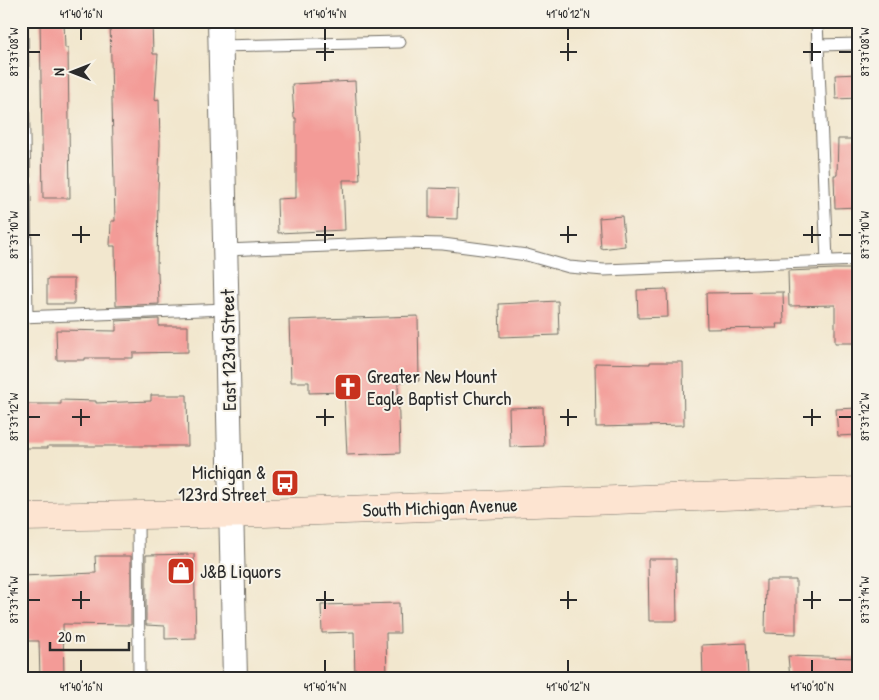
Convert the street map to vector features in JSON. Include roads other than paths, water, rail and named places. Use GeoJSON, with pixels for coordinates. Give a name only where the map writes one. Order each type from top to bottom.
{"type":"FeatureCollection","features":[{"type":"Feature","properties":{"kind":"main road","name":"South Michigan Avenue"},"geometry":{"type":"LineString","coordinates":[[21,517],[232,514],[858,492]]}},
{"type":"Feature","properties":{"kind":"street","name":"East 123rd Street"},"geometry":{"type":"LineString","coordinates":[[220,21],[235,679]]}},
{"type":"Feature","properties":{"kind":"lane"},"geometry":{"type":"LineString","coordinates":[[22,21],[24,316],[227,309]]}},
{"type":"Feature","properties":{"kind":"lane"},"geometry":{"type":"LineString","coordinates":[[818,21],[827,261]]}},
{"type":"Feature","properties":{"kind":"lane"},"geometry":{"type":"LineString","coordinates":[[220,46],[400,42]]}},
{"type":"Feature","properties":{"kind":"lane"},"geometry":{"type":"LineString","coordinates":[[818,45],[858,44]]}},
{"type":"Feature","properties":{"kind":"lane"},"geometry":{"type":"LineString","coordinates":[[226,250],[402,243],[444,244],[527,255],[569,267],[604,270],[858,260]]}},
{"type":"Feature","properties":{"kind":"lane"},"geometry":{"type":"LineString","coordinates":[[138,516],[139,679]]}},
{"type":"Feature","properties":{"kind":"place","name":"Greater New Mount Eagle Baptist Church"},"geometry":{"type":"Point","coordinates":[348,387]}},
{"type":"Feature","properties":{"kind":"place","name":"Michigan & 123rd Street"},"geometry":{"type":"Point","coordinates":[285,483]}},
{"type":"Feature","properties":{"kind":"place","name":"J&B Liquors"},"geometry":{"type":"Point","coordinates":[181,571]}}]}
